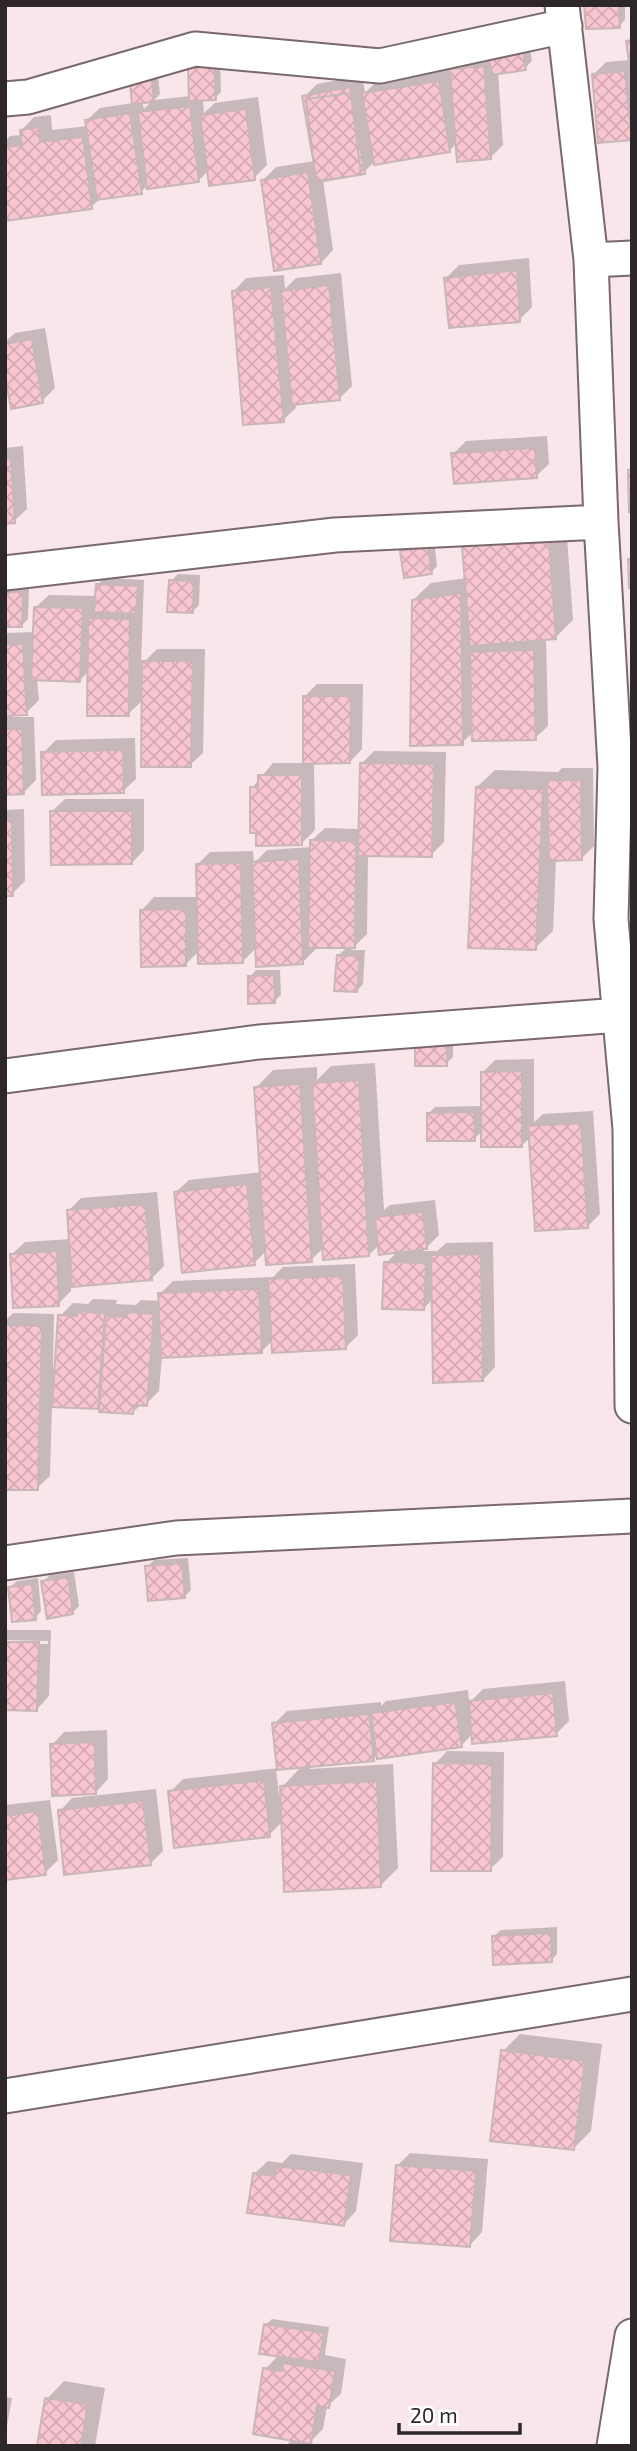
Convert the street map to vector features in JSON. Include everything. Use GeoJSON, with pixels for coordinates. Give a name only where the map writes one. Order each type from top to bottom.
{"type":"FeatureCollection","features":[{"type":"Feature","properties":{"kind":"street"},"geometry":{"type":"LineString","coordinates":[[5,99],[27,97],[195,49],[380,66],[564,15],[591,260],[601,522],[615,767],[611,919],[629,1129],[632,1406]]}},
{"type":"Feature","properties":{"kind":"street"},"geometry":{"type":"LineString","coordinates":[[591,260],[632,258]]}},
{"type":"Feature","properties":{"kind":"street"},"geometry":{"type":"LineString","coordinates":[[5,573],[335,535],[601,522]]}},
{"type":"Feature","properties":{"kind":"street"},"geometry":{"type":"LineString","coordinates":[[5,1076],[259,1042],[620,1015]]}},
{"type":"Feature","properties":{"kind":"street"},"geometry":{"type":"LineString","coordinates":[[5,1563],[176,1538],[632,1516]]}},
{"type":"Feature","properties":{"kind":"street"},"geometry":{"type":"LineString","coordinates":[[5,2096],[632,1994]]}},
{"type":"Feature","properties":{"kind":"street"},"geometry":{"type":"LineString","coordinates":[[614,2446],[632,2336]]}},
{"type":"Feature","properties":{"kind":"building"},"geometry":{"type":"Polygon","coordinates":[[[584,5],[619,5],[620,28],[586,29],[584,5]]]}},
{"type":"Feature","properties":{"kind":"building"},"geometry":{"type":"Polygon","coordinates":[[[632,40],[632,82],[626,41],[632,40]]]}},
{"type":"Feature","properties":{"kind":"building"},"geometry":{"type":"Polygon","coordinates":[[[522,43],[526,70],[492,75],[487,49],[522,43]]]}},
{"type":"Feature","properties":{"kind":"building"},"geometry":{"type":"Polygon","coordinates":[[[214,65],[216,100],[189,101],[188,67],[214,65]]]}},
{"type":"Feature","properties":{"kind":"building"},"geometry":{"type":"Polygon","coordinates":[[[484,66],[491,159],[457,162],[450,69],[484,66]]]}},
{"type":"Feature","properties":{"kind":"building"},"geometry":{"type":"Polygon","coordinates":[[[151,71],[154,102],[132,104],[129,73],[151,71]]]}},
{"type":"Feature","properties":{"kind":"building"},"geometry":{"type":"Polygon","coordinates":[[[625,71],[632,140],[598,143],[592,74],[625,71]]]}},
{"type":"Feature","properties":{"kind":"building"},"geometry":{"type":"Polygon","coordinates":[[[439,81],[450,152],[374,165],[362,93],[439,81]]]}},
{"type":"Feature","properties":{"kind":"building"},"geometry":{"type":"Polygon","coordinates":[[[350,87],[365,174],[317,182],[302,96],[350,87]]]}},
{"type":"Feature","properties":{"kind":"building"},"geometry":{"type":"Polygon","coordinates":[[[351,93],[361,175],[316,181],[306,99],[351,93]]]}},
{"type":"Feature","properties":{"kind":"building"},"geometry":{"type":"Polygon","coordinates":[[[190,106],[199,182],[147,189],[138,112],[190,106]]]}},
{"type":"Feature","properties":{"kind":"building"},"geometry":{"type":"Polygon","coordinates":[[[246,109],[255,180],[209,186],[200,115],[246,109]]]}},
{"type":"Feature","properties":{"kind":"building"},"geometry":{"type":"Polygon","coordinates":[[[130,113],[142,194],[97,200],[85,120],[130,113]]]}},
{"type":"Feature","properties":{"kind":"building"},"geometry":{"type":"Polygon","coordinates":[[[39,127],[40,142],[83,137],[92,209],[5,221],[5,147],[22,145],[20,130],[39,127]]]}},
{"type":"Feature","properties":{"kind":"building"},"geometry":{"type":"Polygon","coordinates":[[[308,172],[321,264],[274,271],[261,180],[308,172]]]}},
{"type":"Feature","properties":{"kind":"building"},"geometry":{"type":"Polygon","coordinates":[[[517,270],[520,322],[449,328],[444,278],[517,270]]]}},
{"type":"Feature","properties":{"kind":"building"},"geometry":{"type":"Polygon","coordinates":[[[329,285],[340,400],[292,405],[281,291],[329,285]]]}},
{"type":"Feature","properties":{"kind":"building"},"geometry":{"type":"Polygon","coordinates":[[[271,287],[284,422],[243,425],[232,291],[271,287]]]}},
{"type":"Feature","properties":{"kind":"building"},"geometry":{"type":"Polygon","coordinates":[[[32,339],[43,403],[11,409],[5,375],[5,344],[32,339]]]}},
{"type":"Feature","properties":{"kind":"building"},"geometry":{"type":"Polygon","coordinates":[[[535,448],[537,478],[454,484],[451,453],[535,448]]]}},
{"type":"Feature","properties":{"kind":"building"},"geometry":{"type":"Polygon","coordinates":[[[11,458],[15,523],[5,524],[5,459],[11,458]]]}},
{"type":"Feature","properties":{"kind":"building"},"geometry":{"type":"Polygon","coordinates":[[[628,470],[632,470],[632,511],[629,512],[628,470]]]}},
{"type":"Feature","properties":{"kind":"building"},"geometry":{"type":"Polygon","coordinates":[[[549,539],[556,639],[470,646],[462,546],[549,539]]]}},
{"type":"Feature","properties":{"kind":"building"},"geometry":{"type":"Polygon","coordinates":[[[428,547],[432,574],[404,578],[400,551],[428,547]]]}},
{"type":"Feature","properties":{"kind":"building"},"geometry":{"type":"Polygon","coordinates":[[[628,559],[632,559],[632,587],[629,588],[628,559]]]}},
{"type":"Feature","properties":{"kind":"building"},"geometry":{"type":"Polygon","coordinates":[[[169,580],[194,581],[193,613],[167,612],[169,580]]]}},
{"type":"Feature","properties":{"kind":"building"},"geometry":{"type":"Polygon","coordinates":[[[96,584],[138,586],[136,614],[94,612],[96,584]]]}},
{"type":"Feature","properties":{"kind":"building"},"geometry":{"type":"Polygon","coordinates":[[[5,592],[23,592],[22,627],[5,627],[5,592]]]}},
{"type":"Feature","properties":{"kind":"building"},"geometry":{"type":"Polygon","coordinates":[[[461,593],[463,745],[410,746],[412,600],[461,593]]]}},
{"type":"Feature","properties":{"kind":"building"},"geometry":{"type":"Polygon","coordinates":[[[34,607],[83,608],[80,682],[31,680],[34,607]]]}},
{"type":"Feature","properties":{"kind":"building"},"geometry":{"type":"Polygon","coordinates":[[[88,618],[130,619],[129,716],[87,716],[88,618]]]}},
{"type":"Feature","properties":{"kind":"building"},"geometry":{"type":"Polygon","coordinates":[[[23,644],[27,715],[5,716],[5,645],[23,644]]]}},
{"type":"Feature","properties":{"kind":"building"},"geometry":{"type":"Polygon","coordinates":[[[534,650],[536,740],[472,741],[470,652],[534,650]]]}},
{"type":"Feature","properties":{"kind":"building"},"geometry":{"type":"Polygon","coordinates":[[[142,661],[193,661],[191,767],[141,767],[142,661]]]}},
{"type":"Feature","properties":{"kind":"building"},"geometry":{"type":"Polygon","coordinates":[[[303,696],[351,696],[350,763],[303,764],[303,696]]]}},
{"type":"Feature","properties":{"kind":"building"},"geometry":{"type":"Polygon","coordinates":[[[5,729],[22,729],[24,794],[5,795],[5,729]]]}},
{"type":"Feature","properties":{"kind":"building"},"geometry":{"type":"Polygon","coordinates":[[[123,750],[124,793],[42,795],[41,752],[123,750]]]}},
{"type":"Feature","properties":{"kind":"building"},"geometry":{"type":"Polygon","coordinates":[[[360,763],[434,764],[432,857],[358,856],[360,763]]]}},
{"type":"Feature","properties":{"kind":"building"},"geometry":{"type":"Polygon","coordinates":[[[258,775],[302,775],[302,845],[256,846],[256,833],[250,833],[250,787],[258,787],[258,775]]]}},
{"type":"Feature","properties":{"kind":"building"},"geometry":{"type":"Polygon","coordinates":[[[547,780],[581,780],[582,860],[549,861],[547,780]]]}},
{"type":"Feature","properties":{"kind":"building"},"geometry":{"type":"Polygon","coordinates":[[[476,787],[543,789],[536,950],[468,948],[476,787]]]}},
{"type":"Feature","properties":{"kind":"building"},"geometry":{"type":"Polygon","coordinates":[[[50,811],[132,811],[132,864],[51,865],[50,811]]]}},
{"type":"Feature","properties":{"kind":"building"},"geometry":{"type":"Polygon","coordinates":[[[5,821],[12,821],[13,896],[5,896],[5,821]]]}},
{"type":"Feature","properties":{"kind":"building"},"geometry":{"type":"Polygon","coordinates":[[[310,840],[356,841],[355,948],[308,948],[310,840]]]}},
{"type":"Feature","properties":{"kind":"building"},"geometry":{"type":"Polygon","coordinates":[[[299,859],[303,964],[256,967],[252,862],[299,859]]]}},
{"type":"Feature","properties":{"kind":"building"},"geometry":{"type":"Polygon","coordinates":[[[241,863],[243,963],[198,964],[196,864],[241,863]]]}},
{"type":"Feature","properties":{"kind":"building"},"geometry":{"type":"Polygon","coordinates":[[[186,909],[186,966],[141,967],[140,910],[186,909]]]}},
{"type":"Feature","properties":{"kind":"building"},"geometry":{"type":"Polygon","coordinates":[[[337,955],[360,956],[357,992],[334,991],[337,955]]]}},
{"type":"Feature","properties":{"kind":"building"},"geometry":{"type":"Polygon","coordinates":[[[274,975],[275,1003],[248,1004],[248,976],[274,975]]]}},
{"type":"Feature","properties":{"kind":"building"},"geometry":{"type":"Polygon","coordinates":[[[415,1038],[447,1038],[447,1066],[415,1066],[415,1038]]]}},
{"type":"Feature","properties":{"kind":"building"},"geometry":{"type":"Polygon","coordinates":[[[522,1071],[522,1147],[481,1147],[481,1072],[522,1071]]]}},
{"type":"Feature","properties":{"kind":"building"},"geometry":{"type":"Polygon","coordinates":[[[359,1080],[369,1256],[323,1260],[312,1083],[359,1080]]]}},
{"type":"Feature","properties":{"kind":"building"},"geometry":{"type":"Polygon","coordinates":[[[300,1084],[312,1262],[266,1265],[254,1087],[300,1084]]]}},
{"type":"Feature","properties":{"kind":"building"},"geometry":{"type":"Polygon","coordinates":[[[474,1112],[475,1141],[427,1141],[427,1113],[474,1112]]]}},
{"type":"Feature","properties":{"kind":"building"},"geometry":{"type":"Polygon","coordinates":[[[581,1123],[588,1228],[535,1231],[528,1126],[581,1123]]]}},
{"type":"Feature","properties":{"kind":"building"},"geometry":{"type":"Polygon","coordinates":[[[247,1184],[255,1265],[182,1273],[174,1192],[247,1184]]]}},
{"type":"Feature","properties":{"kind":"building"},"geometry":{"type":"Polygon","coordinates":[[[145,1204],[152,1280],[72,1287],[67,1210],[145,1204]]]}},
{"type":"Feature","properties":{"kind":"building"},"geometry":{"type":"Polygon","coordinates":[[[423,1212],[427,1249],[379,1255],[375,1217],[423,1212]]]}},
{"type":"Feature","properties":{"kind":"building"},"geometry":{"type":"Polygon","coordinates":[[[57,1251],[59,1306],[13,1308],[10,1254],[57,1251]]]}},
{"type":"Feature","properties":{"kind":"building"},"geometry":{"type":"Polygon","coordinates":[[[481,1254],[483,1381],[433,1383],[431,1255],[481,1254]]]}},
{"type":"Feature","properties":{"kind":"building"},"geometry":{"type":"Polygon","coordinates":[[[384,1262],[426,1263],[424,1310],[382,1309],[384,1262]]]}},
{"type":"Feature","properties":{"kind":"building"},"geometry":{"type":"Polygon","coordinates":[[[343,1276],[346,1349],[272,1353],[268,1279],[343,1276]]]}},
{"type":"Feature","properties":{"kind":"building"},"geometry":{"type":"Polygon","coordinates":[[[259,1289],[262,1353],[161,1358],[158,1293],[259,1289]]]}},
{"type":"Feature","properties":{"kind":"building"},"geometry":{"type":"Polygon","coordinates":[[[78,1311],[105,1313],[98,1409],[52,1407],[58,1315],[77,1316],[78,1311]]]}},
{"type":"Feature","properties":{"kind":"building"},"geometry":{"type":"Polygon","coordinates":[[[127,1312],[154,1314],[147,1406],[134,1405],[133,1414],[99,1412],[106,1316],[126,1317],[127,1312]]]}},
{"type":"Feature","properties":{"kind":"building"},"geometry":{"type":"Polygon","coordinates":[[[5,1325],[42,1326],[38,1490],[5,1490],[5,1325]]]}},
{"type":"Feature","properties":{"kind":"building"},"geometry":{"type":"Polygon","coordinates":[[[182,1563],[185,1598],[148,1601],[145,1566],[182,1563]]]}},
{"type":"Feature","properties":{"kind":"building"},"geometry":{"type":"Polygon","coordinates":[[[68,1577],[73,1614],[47,1619],[41,1581],[68,1577]]]}},
{"type":"Feature","properties":{"kind":"building"},"geometry":{"type":"Polygon","coordinates":[[[32,1584],[36,1620],[12,1622],[8,1587],[32,1584]]]}},
{"type":"Feature","properties":{"kind":"building"},"geometry":{"type":"Polygon","coordinates":[[[5,1642],[39,1642],[37,1711],[5,1710],[5,1642]]]}},
{"type":"Feature","properties":{"kind":"building"},"geometry":{"type":"Polygon","coordinates":[[[553,1693],[557,1736],[472,1744],[469,1701],[553,1693]]]}},
{"type":"Feature","properties":{"kind":"building"},"geometry":{"type":"Polygon","coordinates":[[[455,1702],[462,1747],[377,1759],[371,1713],[455,1702]]]}},
{"type":"Feature","properties":{"kind":"building"},"geometry":{"type":"Polygon","coordinates":[[[369,1714],[374,1761],[277,1770],[272,1723],[369,1714]]]}},
{"type":"Feature","properties":{"kind":"building"},"geometry":{"type":"Polygon","coordinates":[[[95,1742],[96,1794],[52,1796],[50,1744],[95,1742]]]}},
{"type":"Feature","properties":{"kind":"building"},"geometry":{"type":"Polygon","coordinates":[[[433,1763],[492,1764],[491,1871],[431,1871],[433,1763]]]}},
{"type":"Feature","properties":{"kind":"building"},"geometry":{"type":"Polygon","coordinates":[[[264,1780],[270,1837],[174,1848],[168,1791],[264,1780]]]}},
{"type":"Feature","properties":{"kind":"building"},"geometry":{"type":"Polygon","coordinates":[[[377,1781],[381,1887],[284,1892],[280,1786],[377,1781]]]}},
{"type":"Feature","properties":{"kind":"building"},"geometry":{"type":"Polygon","coordinates":[[[143,1801],[151,1865],[64,1875],[58,1810],[143,1801]]]}},
{"type":"Feature","properties":{"kind":"building"},"geometry":{"type":"Polygon","coordinates":[[[38,1811],[46,1875],[5,1880],[5,1816],[38,1811]]]}},
{"type":"Feature","properties":{"kind":"building"},"geometry":{"type":"Polygon","coordinates":[[[551,1933],[552,1962],[493,1965],[492,1936],[551,1933]]]}},
{"type":"Feature","properties":{"kind":"building"},"geometry":{"type":"Polygon","coordinates":[[[501,2050],[585,2061],[574,2150],[490,2141],[501,2050]]]}},
{"type":"Feature","properties":{"kind":"building"},"geometry":{"type":"Polygon","coordinates":[[[396,2165],[476,2171],[470,2247],[390,2241],[396,2165]]]}},
{"type":"Feature","properties":{"kind":"building"},"geometry":{"type":"Polygon","coordinates":[[[276,2166],[351,2175],[344,2226],[247,2213],[253,2173],[275,2176],[276,2166]]]}},
{"type":"Feature","properties":{"kind":"building"},"geometry":{"type":"Polygon","coordinates":[[[264,2324],[324,2333],[319,2362],[259,2354],[264,2324]]]}},
{"type":"Feature","properties":{"kind":"building"},"geometry":{"type":"Polygon","coordinates":[[[283,2363],[335,2371],[329,2408],[317,2406],[311,2444],[253,2434],[263,2368],[282,2371],[283,2363]]]}},
{"type":"Feature","properties":{"kind":"building"},"geometry":{"type":"Polygon","coordinates":[[[45,2398],[88,2404],[81,2446],[37,2446],[45,2398]]]}}]}
